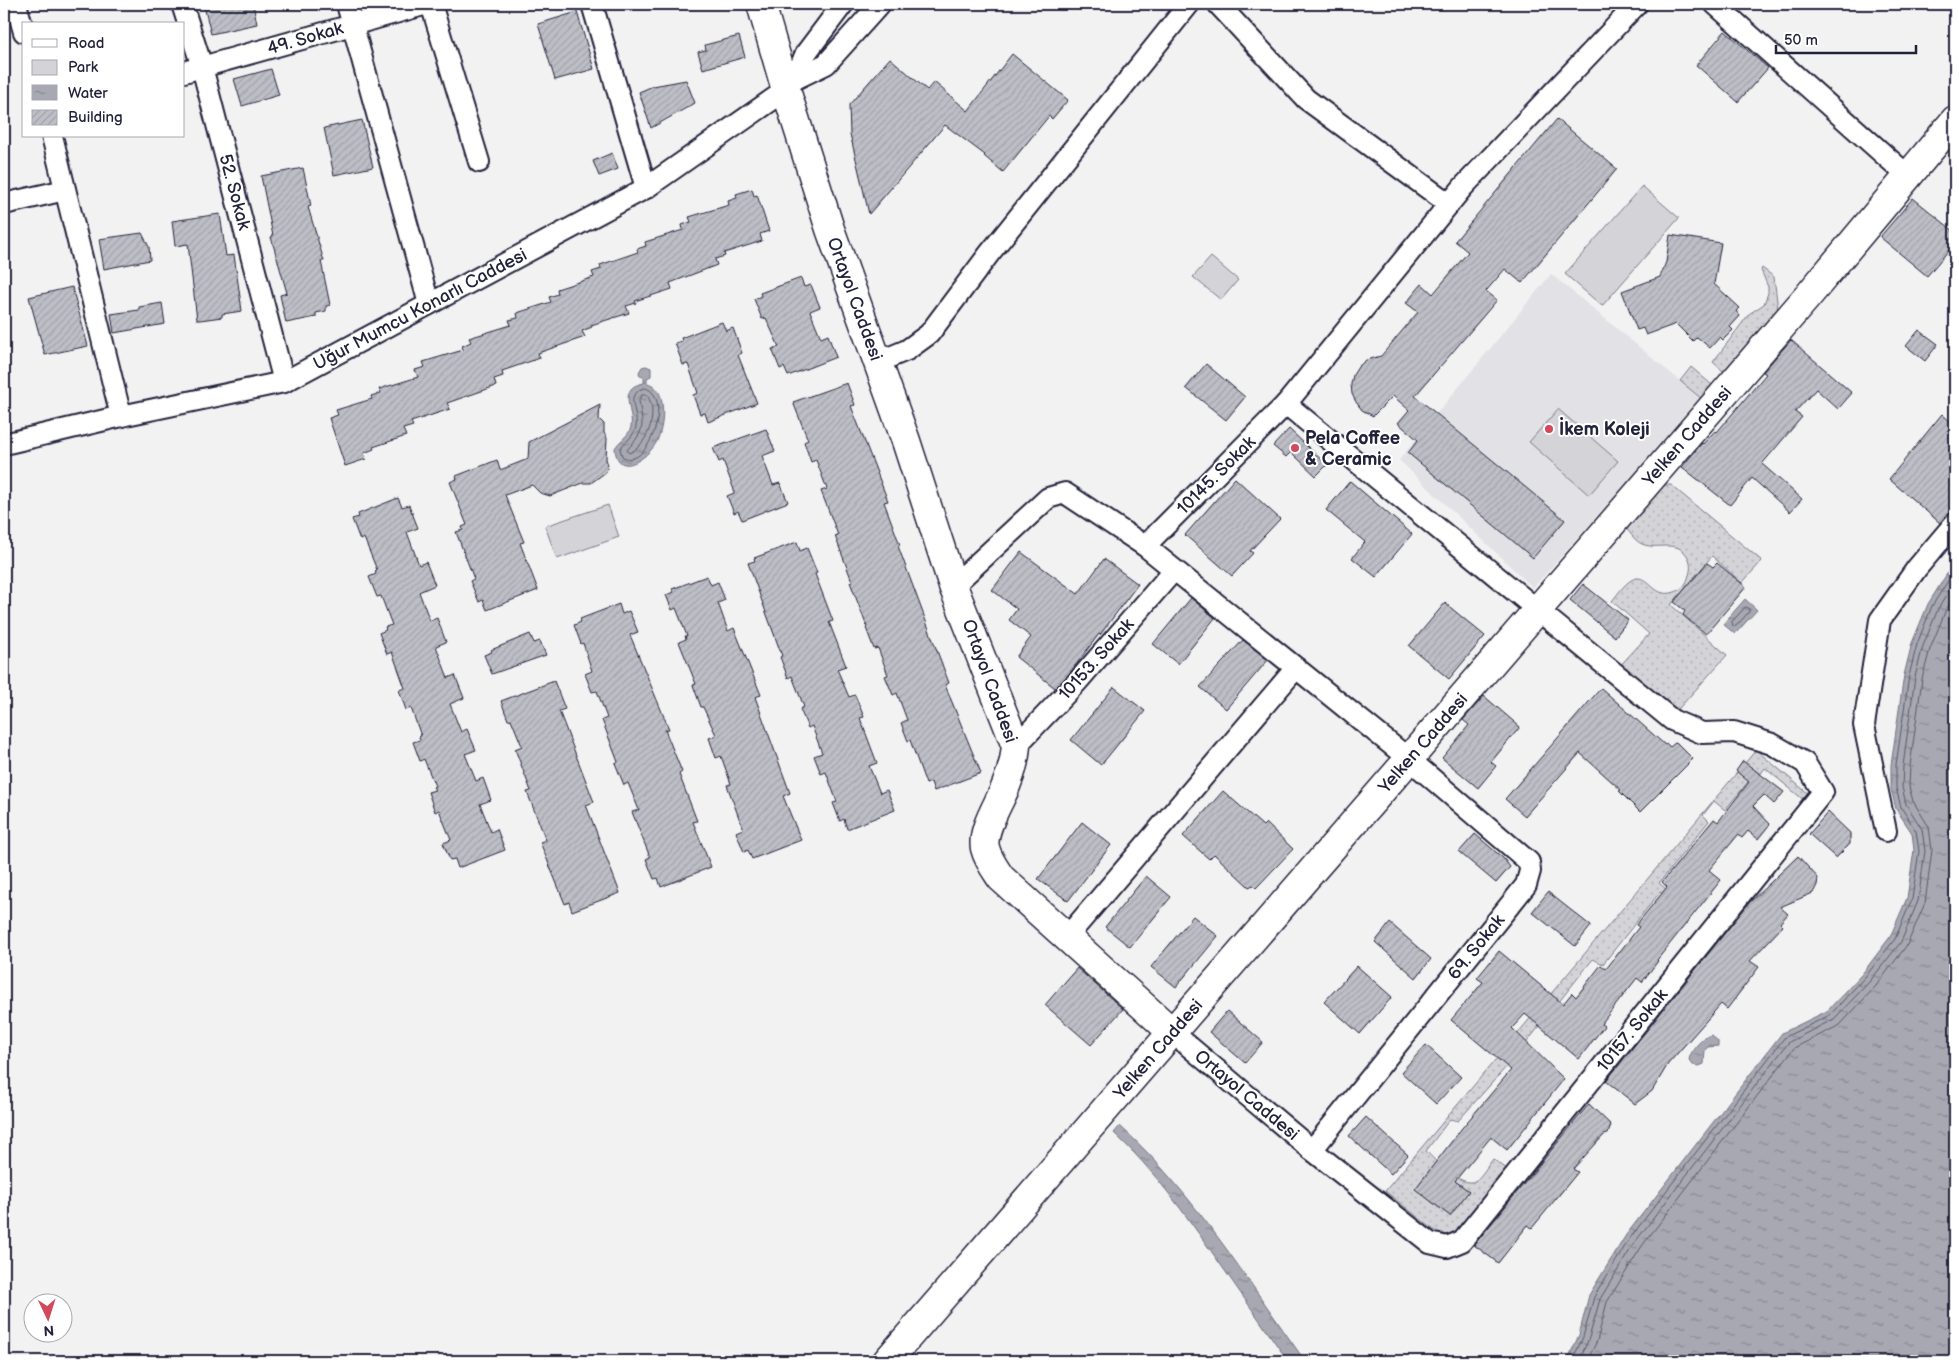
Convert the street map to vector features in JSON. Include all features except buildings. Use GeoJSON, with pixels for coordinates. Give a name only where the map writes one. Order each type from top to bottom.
{"type":"FeatureCollection","features":[{"type":"Feature","properties":{"kind":"street"},"geometry":{"type":"LineString","coordinates":[[16,4],[22,25]]}},
{"type":"Feature","properties":{"kind":"street","name":"52. Sokak"},"geometry":{"type":"LineString","coordinates":[[182,4],[193,70],[284,382]]}},
{"type":"Feature","properties":{"kind":"street"},"geometry":{"type":"LineString","coordinates":[[347,4],[429,304]]}},
{"type":"Feature","properties":{"kind":"street","name":"49. Sokak"},"geometry":{"type":"LineString","coordinates":[[193,70],[427,4]]}},
{"type":"Feature","properties":{"kind":"street"},"geometry":{"type":"LineString","coordinates":[[431,4],[480,162]]}},
{"type":"Feature","properties":{"kind":"street"},"geometry":{"type":"LineString","coordinates":[[592,4],[646,188]]}},
{"type":"Feature","properties":{"kind":"street","name":"Ortayol Caddesi"},"geometry":{"type":"LineString","coordinates":[[761,4],[790,85],[830,229],[878,362],[953,586],[1016,746],[1014,764],[1007,785],[990,820],[985,846],[991,864],[1001,878],[1172,1032],[1312,1150],[1430,1243]]}},
{"type":"Feature","properties":{"kind":"street"},"geometry":{"type":"LineString","coordinates":[[790,85],[806,52],[843,4]]}},
{"type":"Feature","properties":{"kind":"street","name":"Uğur Mumcu Konarlı Caddesi"},"geometry":{"type":"LineString","coordinates":[[4,444],[121,416],[284,382],[646,188],[790,85],[826,64],[880,4]]}},
{"type":"Feature","properties":{"kind":"street"},"geometry":{"type":"LineString","coordinates":[[878,362],[907,350],[929,334],[989,254],[1189,4]]}},
{"type":"Feature","properties":{"kind":"street"},"geometry":{"type":"LineString","coordinates":[[1218,4],[1306,99],[1449,204]]}},
{"type":"Feature","properties":{"kind":"street","name":"10145. Sokak"},"geometry":{"type":"LineString","coordinates":[[1145,546],[1286,404],[1449,204],[1636,4]]}},
{"type":"Feature","properties":{"kind":"street"},"geometry":{"type":"LineString","coordinates":[[1715,4],[1908,176]]}},
{"type":"Feature","properties":{"kind":"street","name":"Yelken Caddesi"},"geometry":{"type":"LineString","coordinates":[[887,1361],[1801,304],[1955,120]]}},
{"type":"Feature","properties":{"kind":"street"},"geometry":{"type":"LineString","coordinates":[[52,138],[121,416]]}},
{"type":"Feature","properties":{"kind":"street"},"geometry":{"type":"LineString","coordinates":[[4,204],[64,190]]}},
{"type":"Feature","properties":{"kind":"street"},"geometry":{"type":"LineString","coordinates":[[1286,404],[1537,609]]}},
{"type":"Feature","properties":{"kind":"street","name":"69. Sokak"},"geometry":{"type":"LineString","coordinates":[[953,586],[1048,498],[1065,493],[1145,546],[1409,759],[1529,862],[1530,872],[1526,884],[1312,1150]]}},
{"type":"Feature","properties":{"kind":"street"},"geometry":{"type":"LineString","coordinates":[[1886,831],[1864,725],[1880,620],[1917,568],[1955,523]]}},
{"type":"Feature","properties":{"kind":"street","name":"10153. Sokak"},"geometry":{"type":"LineString","coordinates":[[1016,746],[1078,681],[1174,570]]}},
{"type":"Feature","properties":{"kind":"street","name":"10157. Sokak"},"geometry":{"type":"LineString","coordinates":[[1430,1243],[1446,1247],[1462,1241],[1823,792],[1805,763],[1772,744],[1734,732],[1702,733],[1672,720],[1537,609]]}},
{"type":"Feature","properties":{"kind":"street"},"geometry":{"type":"LineString","coordinates":[[1067,937],[1296,668]]}},
{"type":"Feature","properties":{"kind":"shaded area","name":"İkem Koleji"},"geometry":{"type":"Polygon","coordinates":[[[1551,274],[1702,399],[1533,588],[1399,460],[1551,274]]]}},
{"type":"Feature","properties":{"kind":"green space"},"geometry":{"type":"Polygon","coordinates":[[[1642,186],[1679,218],[1602,306],[1565,274],[1642,186]]]}},
{"type":"Feature","properties":{"kind":"green space"},"geometry":{"type":"Polygon","coordinates":[[[1211,257],[1238,280],[1221,300],[1193,277],[1211,257]]]}},
{"type":"Feature","properties":{"kind":"green space"},"geometry":{"type":"Polygon","coordinates":[[[1762,268],[1774,277],[1778,309],[1724,372],[1713,362],[1749,314],[1764,304],[1768,287],[1761,270],[1762,268]]]}},
{"type":"Feature","properties":{"kind":"green space"},"geometry":{"type":"Polygon","coordinates":[[[1691,367],[1712,385],[1702,399],[1680,381],[1691,367]]]}},
{"type":"Feature","properties":{"kind":"green space"},"geometry":{"type":"Polygon","coordinates":[[[1558,409],[1618,461],[1589,495],[1529,442],[1558,409]]]}},
{"type":"Feature","properties":{"kind":"green space"},"geometry":{"type":"Polygon","coordinates":[[[1661,485],[1671,485],[1762,561],[1742,583],[1712,556],[1671,605],[1727,655],[1672,716],[1618,668],[1649,634],[1612,601],[1623,587],[1633,579],[1642,579],[1662,593],[1675,592],[1687,581],[1690,563],[1684,551],[1673,546],[1648,546],[1642,544],[1626,528],[1661,485]]]}},
{"type":"Feature","properties":{"kind":"green space"},"geometry":{"type":"Polygon","coordinates":[[[608,505],[619,537],[557,559],[545,526],[608,505]]]}},
{"type":"Feature","properties":{"kind":"green space"},"geometry":{"type":"Polygon","coordinates":[[[1756,750],[1810,795],[1805,801],[1765,768],[1757,779],[1752,777],[1725,810],[1714,801],[1703,815],[1709,821],[1659,883],[1693,912],[1690,918],[1660,892],[1603,964],[1593,959],[1515,1057],[1458,1121],[1450,1119],[1426,1151],[1449,1172],[1463,1181],[1469,1182],[1478,1179],[1493,1159],[1507,1169],[1453,1234],[1447,1235],[1434,1230],[1385,1191],[1756,750]]]}},
{"type":"Feature","properties":{"kind":"water"},"geometry":{"type":"Polygon","coordinates":[[[642,367],[651,368],[651,376],[647,378],[647,383],[656,388],[661,400],[663,412],[661,427],[657,441],[647,454],[634,463],[621,463],[617,458],[615,448],[630,430],[631,417],[628,396],[630,390],[644,383],[644,377],[640,376],[639,372],[642,367]]]}},
{"type":"Feature","properties":{"kind":"water"},"geometry":{"type":"Polygon","coordinates":[[[1955,561],[1955,1361],[1567,1361],[1579,1335],[1589,1295],[1626,1235],[1782,1033],[1827,1011],[1862,974],[1890,937],[1907,898],[1914,850],[1912,833],[1896,809],[1891,789],[1891,765],[1904,675],[1912,643],[1928,604],[1955,561]]]}},
{"type":"Feature","properties":{"kind":"water"},"geometry":{"type":"Polygon","coordinates":[[[1745,599],[1757,610],[1735,634],[1723,624],[1745,599]]]}},
{"type":"Feature","properties":{"kind":"water"},"geometry":{"type":"Polygon","coordinates":[[[1711,1035],[1718,1041],[1718,1046],[1708,1047],[1705,1050],[1704,1064],[1699,1066],[1693,1065],[1689,1060],[1694,1049],[1700,1041],[1711,1035]]]}},
{"type":"Feature","properties":{"kind":"water"},"geometry":{"type":"Polygon","coordinates":[[[1120,1126],[1147,1152],[1196,1208],[1305,1361],[1288,1361],[1181,1209],[1156,1177],[1114,1133],[1120,1126]]]}},
{"type":"Feature","properties":{"kind":"place","name":"İkem Koleji"},"geometry":{"type":"Point","coordinates":[1549,429]}},
{"type":"Feature","properties":{"kind":"place","name":"Pela Coffee & Ceramic"},"geometry":{"type":"Point","coordinates":[1295,448]}}]}
